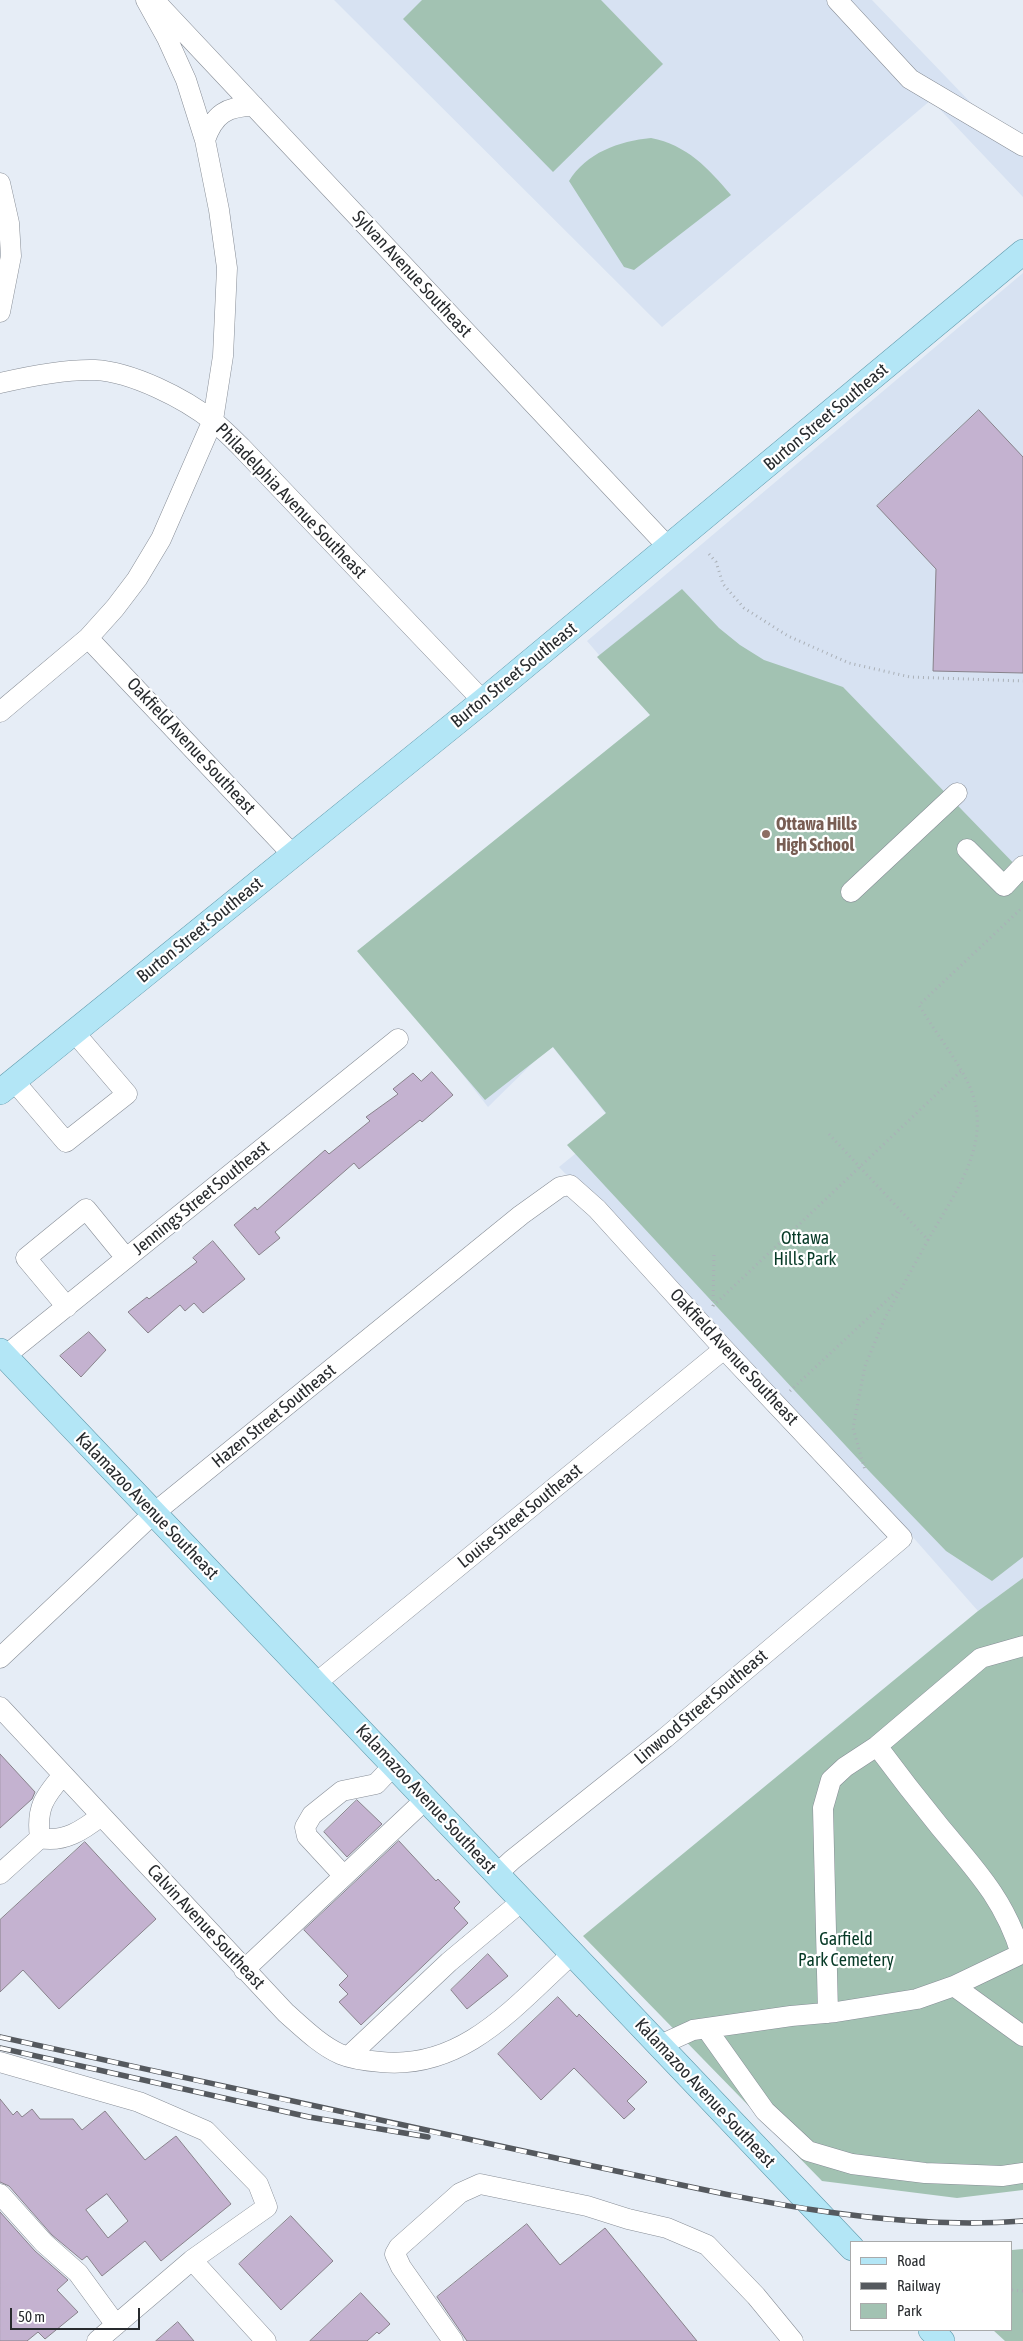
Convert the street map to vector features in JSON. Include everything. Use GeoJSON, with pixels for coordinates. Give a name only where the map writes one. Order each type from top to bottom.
{"type":"FeatureCollection","features":[{"type":"Feature","properties":{"kind":"main road","name":"Burton Street Southeast"},"geometry":{"type":"LineString","coordinates":[[7,1086],[483,702],[1023,252]]}},
{"type":"Feature","properties":{"kind":"main road","name":"Kalamazoo Avenue Southeast"},"geometry":{"type":"LineString","coordinates":[[2,1354],[316,1682],[850,2246]]}},
{"type":"Feature","properties":{"kind":"main road"},"geometry":{"type":"LineString","coordinates":[[932,2331],[942,2341]]}},
{"type":"Feature","properties":{"kind":"street"},"geometry":{"type":"LineString","coordinates":[[0,712],[88,638],[115,608],[137,579],[161,539],[213,420],[223,356],[227,268],[219,210],[205,140],[186,80],[167,38],[146,0]]}},
{"type":"Feature","properties":{"kind":"street","name":"Sylvan Avenue Southeast"},"geometry":{"type":"LineString","coordinates":[[154,0],[670,548]]}},
{"type":"Feature","properties":{"kind":"street"},"geometry":{"type":"LineString","coordinates":[[837,0],[910,78],[1023,146]]}},
{"type":"Feature","properties":{"kind":"street"},"geometry":{"type":"LineString","coordinates":[[205,140],[211,124],[220,115],[235,106],[254,106]]}},
{"type":"Feature","properties":{"kind":"street"},"geometry":{"type":"LineString","coordinates":[[0,183],[8,223],[11,256],[0,312]]}},
{"type":"Feature","properties":{"kind":"street","name":"Philadelphia Avenue Southeast"},"geometry":{"type":"LineString","coordinates":[[0,383],[22,378],[96,370],[138,379],[176,398],[213,420],[248,454],[483,702]]}},
{"type":"Feature","properties":{"kind":"street","name":"Oakfield Avenue Southeast"},"geometry":{"type":"LineString","coordinates":[[88,638],[293,855]]}},
{"type":"Feature","properties":{"kind":"street"},"geometry":{"type":"LineString","coordinates":[[851,892],[957,792]]}},
{"type":"Feature","properties":{"kind":"street"},"geometry":{"type":"LineString","coordinates":[[967,849],[1004,886],[1023,866]]}},
{"type":"Feature","properties":{"kind":"street"},"geometry":{"type":"LineString","coordinates":[[7,1086],[66,1142],[127,1094],[74,1032]]}},
{"type":"Feature","properties":{"kind":"street","name":"Jennings Street Southeast"},"geometry":{"type":"LineString","coordinates":[[2,1354],[67,1307],[398,1040]]}},
{"type":"Feature","properties":{"kind":"street","name":"Oakfield Avenue Southeast"},"geometry":{"type":"LineString","coordinates":[[560,1188],[570,1186],[597,1209],[724,1349],[902,1538]]}},
{"type":"Feature","properties":{"kind":"street","name":"Hazen Street Southeast"},"geometry":{"type":"LineString","coordinates":[[0,1658],[154,1513],[521,1215],[560,1188]]}},
{"type":"Feature","properties":{"kind":"street"},"geometry":{"type":"LineString","coordinates":[[67,1307],[26,1258],[86,1209],[126,1258]]}},
{"type":"Feature","properties":{"kind":"street","name":"Louise Street Southeast"},"geometry":{"type":"LineString","coordinates":[[316,1682],[724,1349]]}},
{"type":"Feature","properties":{"kind":"street","name":"Linwood Street Southeast"},"geometry":{"type":"LineString","coordinates":[[497,1874],[665,1738],[902,1538]]}},
{"type":"Feature","properties":{"kind":"street"},"geometry":{"type":"LineString","coordinates":[[828,2013],[823,1808],[831,1780],[845,1766],[877,1746],[981,1658],[1023,1646]]}},
{"type":"Feature","properties":{"kind":"street","name":"Calvin Avenue Southeast"},"geometry":{"type":"LineString","coordinates":[[0,1707],[286,2013],[311,2035],[340,2054],[369,2061],[398,2064],[454,2052],[482,2035],[572,1954]]}},
{"type":"Feature","properties":{"kind":"street"},"geometry":{"type":"LineString","coordinates":[[660,2045],[692,2030],[828,2013],[917,1999],[954,1986],[1022,1954],[1013,1927],[984,1878],[877,1746]]}},
{"type":"Feature","properties":{"kind":"street"},"geometry":{"type":"LineString","coordinates":[[344,1876],[307,1836],[305,1827],[312,1815],[336,1795],[350,1788],[376,1784],[394,1765]]}},
{"type":"Feature","properties":{"kind":"street"},"geometry":{"type":"LineString","coordinates":[[0,1874],[40,1838],[40,1809],[46,1795],[62,1775]]}},
{"type":"Feature","properties":{"kind":"street"},"geometry":{"type":"LineString","coordinates":[[244,1970],[426,1799]]}},
{"type":"Feature","properties":{"kind":"street"},"geometry":{"type":"LineString","coordinates":[[40,1838],[49,1840],[67,1837],[83,1830],[101,1816]]}},
{"type":"Feature","properties":{"kind":"street"},"geometry":{"type":"LineString","coordinates":[[349,2056],[449,1962],[522,1901]]}},
{"type":"Feature","properties":{"kind":"street"},"geometry":{"type":"LineString","coordinates":[[954,1986],[1023,2036]]}},
{"type":"Feature","properties":{"kind":"street"},"geometry":{"type":"LineString","coordinates":[[706,2028],[765,2111],[808,2151],[852,2164],[925,2174],[1002,2176],[1023,2173]]}},
{"type":"Feature","properties":{"kind":"street"},"geometry":{"type":"LineString","coordinates":[[0,2062],[139,2102],[206,2130],[258,2184],[267,2207],[192,2260],[97,2341]]}},
{"type":"Feature","properties":{"kind":"street"},"geometry":{"type":"LineString","coordinates":[[453,2341],[401,2267],[395,2254],[399,2247],[460,2193],[480,2184],[587,2206],[667,2228],[707,2245],[756,2296],[793,2341]]}},
{"type":"Feature","properties":{"kind":"street"},"geometry":{"type":"LineString","coordinates":[[0,2194],[44,2243],[78,2273],[116,2325]]}},
{"type":"Feature","properties":{"kind":"street"},"geometry":{"type":"LineString","coordinates":[[192,2260],[266,2341]]}},
{"type":"Feature","properties":{"kind":"path"},"geometry":{"type":"LineString","coordinates":[[709,554],[716,562],[723,584],[744,608],[788,636],[849,663],[910,677],[1023,681]]}},
{"type":"Feature","properties":{"kind":"path"},"geometry":{"type":"LineString","coordinates":[[864,1470],[853,1428],[864,1366],[885,1318],[971,1165],[976,1145],[978,1124],[974,1100],[968,1083],[919,1005],[1023,907]]}},
{"type":"Feature","properties":{"kind":"path"},"geometry":{"type":"LineString","coordinates":[[714,1254],[713,1306],[961,1071]]}},
{"type":"Feature","properties":{"kind":"path"},"geometry":{"type":"LineString","coordinates":[[829,1134],[928,1240]]}},
{"type":"Feature","properties":{"kind":"path"},"geometry":{"type":"LineString","coordinates":[[790,1391],[902,1287]]}},
{"type":"Feature","properties":{"kind":"shaded area"},"geometry":{"type":"Polygon","coordinates":[[[334,0],[872,0],[1023,157],[1023,197],[931,100],[662,327],[334,0]]]}},
{"type":"Feature","properties":{"kind":"shaded area","name":"Ottawa Hills High School"},"geometry":{"type":"Polygon","coordinates":[[[1023,273],[1023,1578],[978,1611],[911,1535],[559,1167],[613,1123],[551,1045],[488,1107],[365,950],[653,718],[587,641],[1023,273]]]}},
{"type":"Feature","properties":{"kind":"green space"},"geometry":{"type":"Polygon","coordinates":[[[422,0],[601,0],[663,64],[553,172],[403,19],[422,0]]]}},
{"type":"Feature","properties":{"kind":"green space"},"geometry":{"type":"Polygon","coordinates":[[[651,138],[675,146],[696,159],[731,195],[634,270],[624,267],[569,181],[584,163],[604,150],[627,142],[651,138]]]}},
{"type":"Feature","properties":{"kind":"green space","name":"Ottawa Hills High School"},"geometry":{"type":"Polygon","coordinates":[[[682,589],[719,628],[740,645],[764,660],[843,687],[1023,873],[1023,1557],[992,1581],[946,1551],[871,1473],[567,1145],[606,1113],[553,1047],[485,1100],[357,951],[650,715],[597,657],[682,589]]]}},
{"type":"Feature","properties":{"kind":"green space","name":"Garfield Park Cemetery"},"geometry":{"type":"Polygon","coordinates":[[[1023,1578],[1023,2190],[957,2198],[822,2181],[583,1936],[978,1611],[1023,1578]]]}},
{"type":"Feature","properties":{"kind":"green space"},"geometry":{"type":"Polygon","coordinates":[[[1023,2249],[1023,2341],[1005,2341],[994,2331],[1013,2331],[1013,2250],[1023,2249]]]}},
{"type":"Feature","properties":{"kind":"building"},"geometry":{"type":"Polygon","coordinates":[[[979,410],[1023,457],[1023,673],[933,671],[936,569],[877,506],[979,410]]]}},
{"type":"Feature","properties":{"kind":"building"},"geometry":{"type":"Polygon","coordinates":[[[432,1072],[453,1095],[422,1122],[420,1120],[359,1169],[354,1163],[275,1232],[280,1238],[259,1255],[234,1225],[255,1207],[257,1210],[325,1150],[329,1154],[370,1121],[366,1117],[398,1094],[393,1089],[413,1073],[421,1081],[432,1072]]]}},
{"type":"Feature","properties":{"kind":"building"},"geometry":{"type":"Polygon","coordinates":[[[213,1241],[245,1279],[203,1313],[194,1303],[185,1311],[180,1305],[148,1333],[128,1312],[147,1297],[149,1299],[197,1262],[193,1258],[213,1241]]]}},
{"type":"Feature","properties":{"kind":"building"},"geometry":{"type":"Polygon","coordinates":[[[89,1332],[106,1350],[81,1377],[60,1356],[89,1332]]]}},
{"type":"Feature","properties":{"kind":"building"},"geometry":{"type":"Polygon","coordinates":[[[0,1754],[35,1792],[32,1799],[0,1828],[0,1754]]]}},
{"type":"Feature","properties":{"kind":"building"},"geometry":{"type":"Polygon","coordinates":[[[357,1800],[382,1824],[347,1857],[324,1832],[357,1800]]]}},
{"type":"Feature","properties":{"kind":"building"},"geometry":{"type":"Polygon","coordinates":[[[399,1841],[436,1881],[438,1879],[460,1902],[454,1908],[468,1923],[361,2025],[339,2002],[348,1994],[339,1985],[348,1976],[304,1930],[399,1841]]]}},
{"type":"Feature","properties":{"kind":"building"},"geometry":{"type":"Polygon","coordinates":[[[85,1842],[156,1919],[59,2009],[23,1970],[0,1992],[0,1920],[85,1842]]]}},
{"type":"Feature","properties":{"kind":"building"},"geometry":{"type":"Polygon","coordinates":[[[488,1954],[508,1976],[467,2009],[451,1990],[488,1954]]]}},
{"type":"Feature","properties":{"kind":"building"},"geometry":{"type":"Polygon","coordinates":[[[558,1997],[577,2017],[579,2014],[647,2082],[627,2101],[635,2109],[624,2119],[574,2068],[541,2100],[498,2054],[558,1997]]]}},
{"type":"Feature","properties":{"kind":"building"},"geometry":{"type":"Polygon","coordinates":[[[0,2099],[13,2115],[17,2111],[22,2117],[32,2109],[40,2119],[73,2119],[82,2130],[105,2111],[145,2160],[176,2136],[231,2204],[161,2261],[145,2241],[102,2276],[87,2256],[82,2260],[52,2235],[9,2186],[0,2182],[0,2099]],[[107,2194],[86,2210],[108,2238],[128,2221],[107,2194]]]}},
{"type":"Feature","properties":{"kind":"building"},"geometry":{"type":"Polygon","coordinates":[[[0,2212],[35,2251],[68,2280],[57,2290],[78,2312],[45,2339],[38,2332],[27,2341],[0,2341],[0,2212]]]}},
{"type":"Feature","properties":{"kind":"building"},"geometry":{"type":"Polygon","coordinates":[[[291,2216],[333,2261],[281,2310],[239,2264],[291,2216]]]}},
{"type":"Feature","properties":{"kind":"building"},"geometry":{"type":"Polygon","coordinates":[[[527,2224],[560,2265],[605,2228],[697,2341],[467,2341],[437,2297],[527,2224]]]}},
{"type":"Feature","properties":{"kind":"building"},"geometry":{"type":"Polygon","coordinates":[[[361,2293],[390,2324],[379,2334],[377,2332],[367,2341],[310,2341],[361,2293]]]}},
{"type":"Feature","properties":{"kind":"building"},"geometry":{"type":"Polygon","coordinates":[[[178,2322],[194,2341],[156,2341],[178,2322]]]}},
{"type":"Feature","properties":{"kind":"railway"},"geometry":{"type":"LineString","coordinates":[[0,2037],[441,2134],[750,2199],[858,2216],[913,2221],[968,2223],[1023,2221]]}},
{"type":"Feature","properties":{"kind":"railway"},"geometry":{"type":"LineString","coordinates":[[0,2048],[309,2117],[428,2137]]}},
{"type":"Feature","properties":{"kind":"place","name":"Ottawa Hills High School"},"geometry":{"type":"Point","coordinates":[766,834]}},
{"type":"Feature","properties":{"kind":"park label","name":"Ottawa Hills Park"},"geometry":{"type":"Point","coordinates":[805,1248]}}]}
